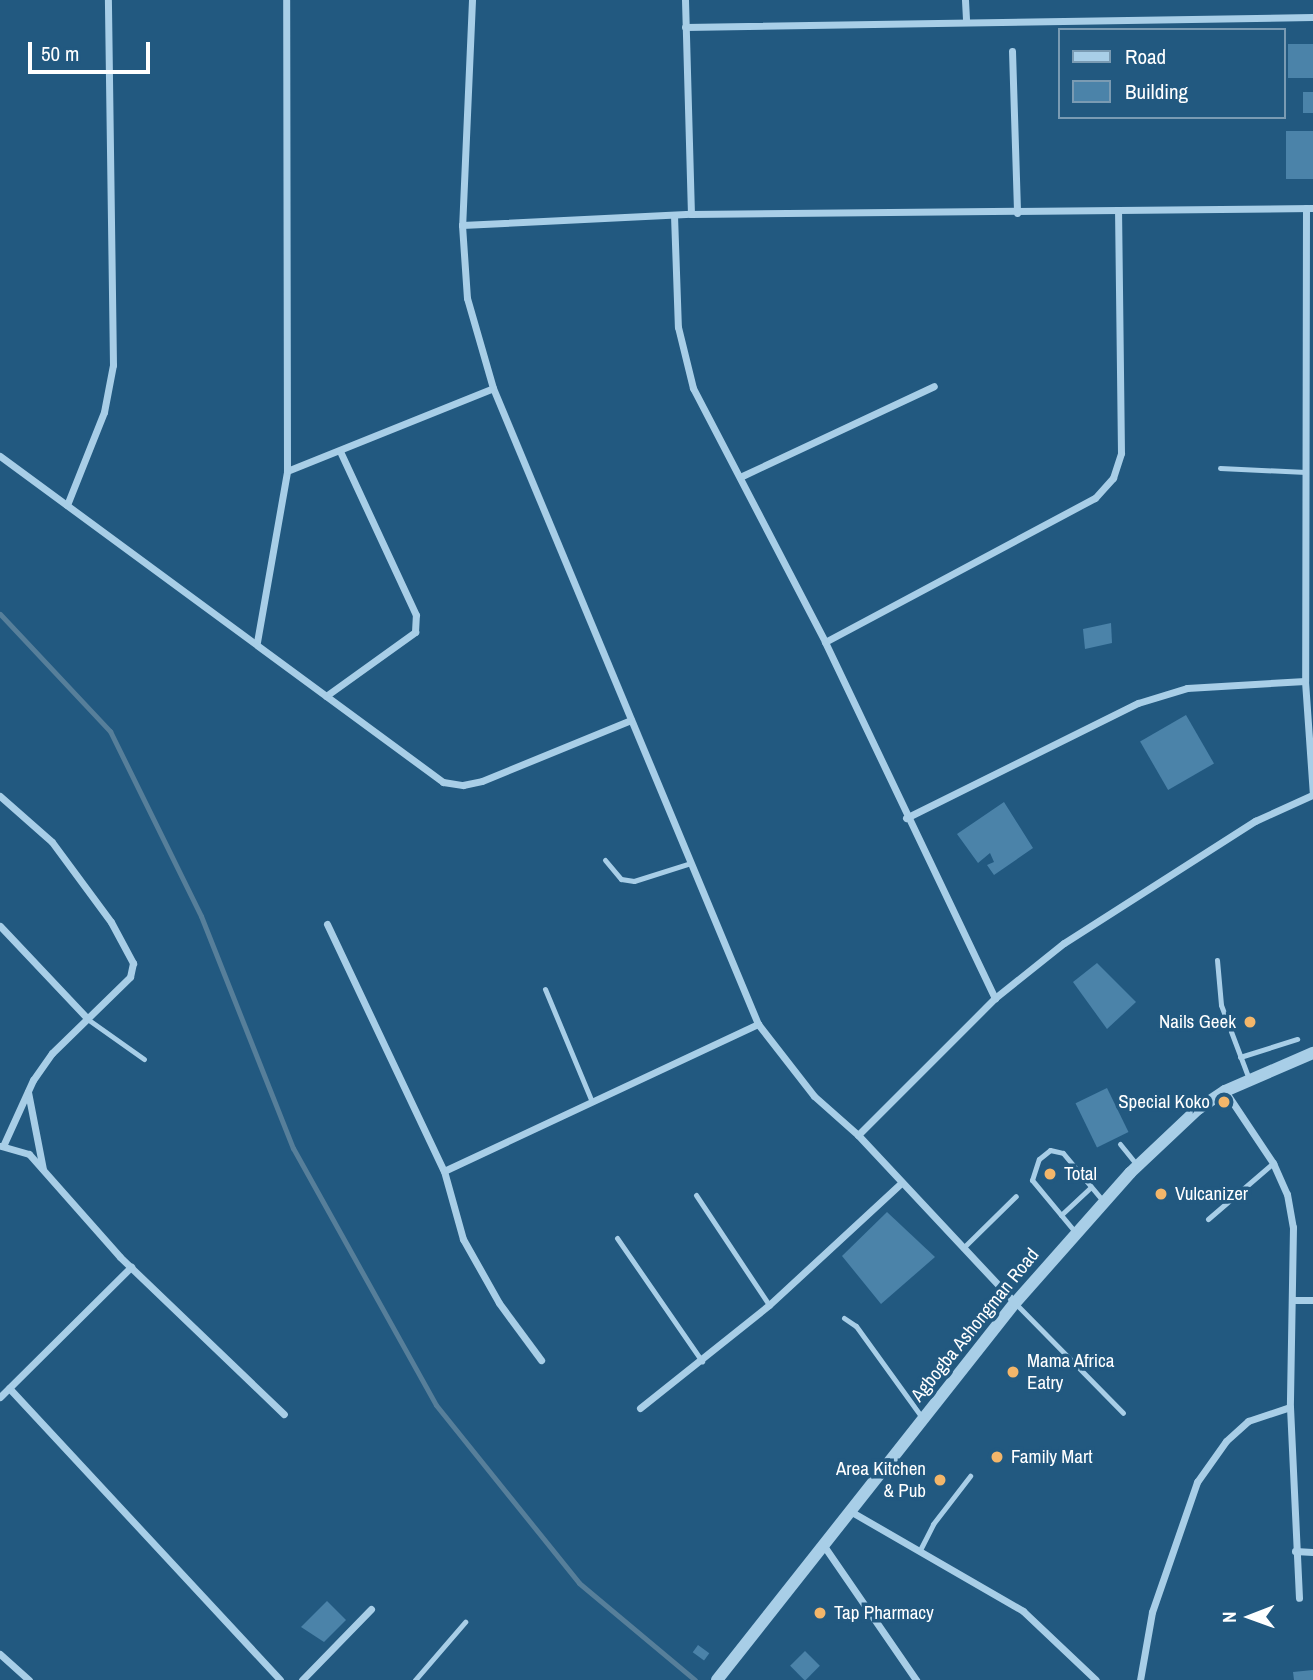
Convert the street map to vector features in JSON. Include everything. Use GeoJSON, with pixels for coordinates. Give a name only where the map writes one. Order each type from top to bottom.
{"type":"FeatureCollection","features":[{"type":"Feature","properties":{"kind":"street"},"geometry":{"type":"LineString","coordinates":[[67,505],[104,412],[113,365],[108,0]]}},
{"type":"Feature","properties":{"kind":"street"},"geometry":{"type":"LineString","coordinates":[[257,642],[286,471],[286,0]]}},
{"type":"Feature","properties":{"kind":"street"},"geometry":{"type":"LineString","coordinates":[[472,0],[462,225],[467,298],[493,388],[631,720],[758,1024],[814,1096],[859,1135],[1015,1303]]}},
{"type":"Feature","properties":{"kind":"street"},"geometry":{"type":"LineString","coordinates":[[685,0],[691,214]]}},
{"type":"Feature","properties":{"kind":"street"},"geometry":{"type":"LineString","coordinates":[[965,0],[965,22]]}},
{"type":"Feature","properties":{"kind":"street"},"geometry":{"type":"LineString","coordinates":[[685,27],[1313,18]]}},
{"type":"Feature","properties":{"kind":"street"},"geometry":{"type":"LineString","coordinates":[[1012,51],[1017,213]]}},
{"type":"Feature","properties":{"kind":"street"},"geometry":{"type":"LineString","coordinates":[[462,225],[691,214],[1017,213],[1309,208],[1305,681],[1312,795],[1255,821],[1064,943],[995,998],[859,1135]]}},
{"type":"Feature","properties":{"kind":"street"},"geometry":{"type":"LineString","coordinates":[[825,642],[1095,498],[1113,478],[1121,453],[1118,212]]}},
{"type":"Feature","properties":{"kind":"street"},"geometry":{"type":"LineString","coordinates":[[674,215],[683,359],[825,642],[906,818],[995,998]]}},
{"type":"Feature","properties":{"kind":"street"},"geometry":{"type":"LineString","coordinates":[[740,477],[934,386]]}},
{"type":"Feature","properties":{"kind":"street"},"geometry":{"type":"LineString","coordinates":[[286,471],[493,388]]}},
{"type":"Feature","properties":{"kind":"street"},"geometry":{"type":"LineString","coordinates":[[326,696],[415,632],[416,615],[340,451]]}},
{"type":"Feature","properties":{"kind":"street"},"geometry":{"type":"LineString","coordinates":[[0,456],[257,642],[443,782],[463,785],[631,720]]}},
{"type":"Feature","properties":{"kind":"street"},"geometry":{"type":"LineString","coordinates":[[906,818],[1138,703],[1187,688],[1305,681]]}},
{"type":"Feature","properties":{"kind":"street"},"geometry":{"type":"LineString","coordinates":[[0,796],[52,842],[111,922],[133,962],[130,977],[52,1053],[28,1091],[1,1146],[29,1154],[131,1267],[284,1414]]}},
{"type":"Feature","properties":{"kind":"street"},"geometry":{"type":"LineString","coordinates":[[327,924],[444,1171],[463,1239],[499,1303],[541,1360]]}},
{"type":"Feature","properties":{"kind":"street"},"geometry":{"type":"LineString","coordinates":[[0,926],[86,1017]]}},
{"type":"Feature","properties":{"kind":"street"},"geometry":{"type":"LineString","coordinates":[[444,1171],[758,1024]]}},
{"type":"Feature","properties":{"kind":"street","name":"Agbogba Ashongman Road"},"geometry":{"type":"LineString","coordinates":[[721,1675],[1015,1303],[1138,1166],[1198,1109],[1225,1091],[1313,1053]]}},
{"type":"Feature","properties":{"kind":"street"},"geometry":{"type":"LineString","coordinates":[[28,1091],[43,1170]]}},
{"type":"Feature","properties":{"kind":"street"},"geometry":{"type":"LineString","coordinates":[[1225,1091],[1273,1163],[1287,1194],[1293,1227],[1290,1407],[1298,1598]]}},
{"type":"Feature","properties":{"kind":"street"},"geometry":{"type":"LineString","coordinates":[[640,1408],[769,1305],[901,1182]]}},
{"type":"Feature","properties":{"kind":"street"},"geometry":{"type":"LineString","coordinates":[[0,1397],[131,1267]]}},
{"type":"Feature","properties":{"kind":"street"},"geometry":{"type":"LineString","coordinates":[[1292,1300],[1313,1300]]}},
{"type":"Feature","properties":{"kind":"street"},"geometry":{"type":"LineString","coordinates":[[9,1388],[280,1680]]}},
{"type":"Feature","properties":{"kind":"street"},"geometry":{"type":"LineString","coordinates":[[1140,1680],[1152,1612],[1196,1482],[1226,1440],[1248,1422],[1290,1407]]}},
{"type":"Feature","properties":{"kind":"street"},"geometry":{"type":"LineString","coordinates":[[850,1511],[1023,1611],[1096,1680]]}},
{"type":"Feature","properties":{"kind":"street"},"geometry":{"type":"LineString","coordinates":[[824,1546],[916,1680]]}},
{"type":"Feature","properties":{"kind":"street"},"geometry":{"type":"LineString","coordinates":[[1295,1551],[1313,1552]]}},
{"type":"Feature","properties":{"kind":"street"},"geometry":{"type":"LineString","coordinates":[[302,1680],[371,1609]]}},
{"type":"Feature","properties":{"kind":"street"},"geometry":{"type":"LineString","coordinates":[[0,1654],[29,1680]]}},
{"type":"Feature","properties":{"kind":"lane"},"geometry":{"type":"LineString","coordinates":[[1220,468],[1306,472]]}},
{"type":"Feature","properties":{"kind":"lane"},"geometry":{"type":"LineString","coordinates":[[605,860],[621,879],[634,881],[691,863]]}},
{"type":"Feature","properties":{"kind":"lane"},"geometry":{"type":"LineString","coordinates":[[1217,960],[1221,1005],[1249,1079]]}},
{"type":"Feature","properties":{"kind":"lane"},"geometry":{"type":"LineString","coordinates":[[545,989],[592,1102]]}},
{"type":"Feature","properties":{"kind":"lane"},"geometry":{"type":"LineString","coordinates":[[86,1017],[144,1059]]}},
{"type":"Feature","properties":{"kind":"lane"},"geometry":{"type":"LineString","coordinates":[[1240,1057],[1297,1039]]}},
{"type":"Feature","properties":{"kind":"lane"},"geometry":{"type":"LineString","coordinates":[[1120,1144],[1138,1166]]}},
{"type":"Feature","properties":{"kind":"lane"},"geometry":{"type":"LineString","coordinates":[[1076,1233],[1032,1180],[1032,1169],[1045,1153],[1063,1153],[1104,1202]]}},
{"type":"Feature","properties":{"kind":"lane"},"geometry":{"type":"LineString","coordinates":[[1208,1219],[1273,1163]]}},
{"type":"Feature","properties":{"kind":"lane"},"geometry":{"type":"LineString","coordinates":[[1061,1215],[1091,1186]]}},
{"type":"Feature","properties":{"kind":"lane"},"geometry":{"type":"LineString","coordinates":[[696,1195],[769,1305]]}},
{"type":"Feature","properties":{"kind":"lane"},"geometry":{"type":"LineString","coordinates":[[964,1248],[1016,1196]]}},
{"type":"Feature","properties":{"kind":"lane"},"geometry":{"type":"LineString","coordinates":[[617,1238],[702,1361]]}},
{"type":"Feature","properties":{"kind":"lane"},"geometry":{"type":"LineString","coordinates":[[1015,1303],[1122,1413]]}},
{"type":"Feature","properties":{"kind":"lane"},"geometry":{"type":"LineString","coordinates":[[844,1318],[856,1326],[922,1419]]}},
{"type":"Feature","properties":{"kind":"lane"},"geometry":{"type":"LineString","coordinates":[[920,1550],[933,1524],[970,1476]]}},
{"type":"Feature","properties":{"kind":"lane"},"geometry":{"type":"LineString","coordinates":[[415,1680],[465,1622]]}},
{"type":"Feature","properties":{"kind":"building"},"geometry":{"type":"Polygon","coordinates":[[[1288,44],[1313,44],[1313,78],[1288,78],[1288,44]]]}},
{"type":"Feature","properties":{"kind":"building"},"geometry":{"type":"Polygon","coordinates":[[[1303,92],[1313,92],[1313,113],[1303,113],[1303,92]]]}},
{"type":"Feature","properties":{"kind":"building"},"geometry":{"type":"Polygon","coordinates":[[[1286,131],[1313,131],[1313,179],[1286,179],[1286,131]]]}},
{"type":"Feature","properties":{"kind":"building"},"geometry":{"type":"Polygon","coordinates":[[[1111,623],[1112,643],[1085,649],[1083,629],[1111,623]]]}},
{"type":"Feature","properties":{"kind":"building"},"geometry":{"type":"Polygon","coordinates":[[[1186,715],[1214,763],[1168,790],[1140,742],[1186,715]]]}},
{"type":"Feature","properties":{"kind":"building"},"geometry":{"type":"Polygon","coordinates":[[[1004,802],[1033,848],[994,875],[987,865],[994,862],[990,853],[978,863],[957,834],[1004,802]]]}},
{"type":"Feature","properties":{"kind":"building"},"geometry":{"type":"Polygon","coordinates":[[[1097,963],[1136,1002],[1107,1029],[1073,982],[1097,963]]]}},
{"type":"Feature","properties":{"kind":"building"},"geometry":{"type":"Polygon","coordinates":[[[1107,1088],[1128,1132],[1097,1147],[1076,1103],[1107,1088]]]}},
{"type":"Feature","properties":{"kind":"building"},"geometry":{"type":"Polygon","coordinates":[[[887,1212],[935,1257],[881,1304],[842,1256],[887,1212]]]}},
{"type":"Feature","properties":{"kind":"building"},"geometry":{"type":"Polygon","coordinates":[[[327,1601],[346,1620],[324,1642],[301,1627],[327,1601]]]}},
{"type":"Feature","properties":{"kind":"building"},"geometry":{"type":"Polygon","coordinates":[[[698,1645],[709,1653],[704,1661],[693,1652],[698,1645]]]}},
{"type":"Feature","properties":{"kind":"building"},"geometry":{"type":"Polygon","coordinates":[[[805,1651],[820,1666],[804,1680],[790,1666],[805,1651]]]}},
{"type":"Feature","properties":{"kind":"building"},"geometry":{"type":"Polygon","coordinates":[[[1313,1670],[1313,1680],[1294,1680],[1293,1672],[1313,1670]]]}},
{"type":"Feature","properties":{"kind":"waterway"},"geometry":{"type":"LineString","coordinates":[[0,614],[110,731],[201,916],[293,1148],[436,1405],[579,1583],[695,1680]]}},
{"type":"Feature","properties":{"kind":"place","name":"Nails Geek"},"geometry":{"type":"Point","coordinates":[1250,1022]}},
{"type":"Feature","properties":{"kind":"place","name":"Special Koko"},"geometry":{"type":"Point","coordinates":[1224,1102]}},
{"type":"Feature","properties":{"kind":"place","name":"Total"},"geometry":{"type":"Point","coordinates":[1050,1174]}},
{"type":"Feature","properties":{"kind":"place","name":"Vulcanizer"},"geometry":{"type":"Point","coordinates":[1161,1194]}},
{"type":"Feature","properties":{"kind":"place","name":"Mama Africa Eatry"},"geometry":{"type":"Point","coordinates":[1013,1372]}},
{"type":"Feature","properties":{"kind":"place","name":"Family Mart"},"geometry":{"type":"Point","coordinates":[997,1457]}},
{"type":"Feature","properties":{"kind":"place","name":"Area Kitchen & Pub"},"geometry":{"type":"Point","coordinates":[940,1480]}},
{"type":"Feature","properties":{"kind":"place","name":"Tap Pharmacy"},"geometry":{"type":"Point","coordinates":[820,1613]}}]}
